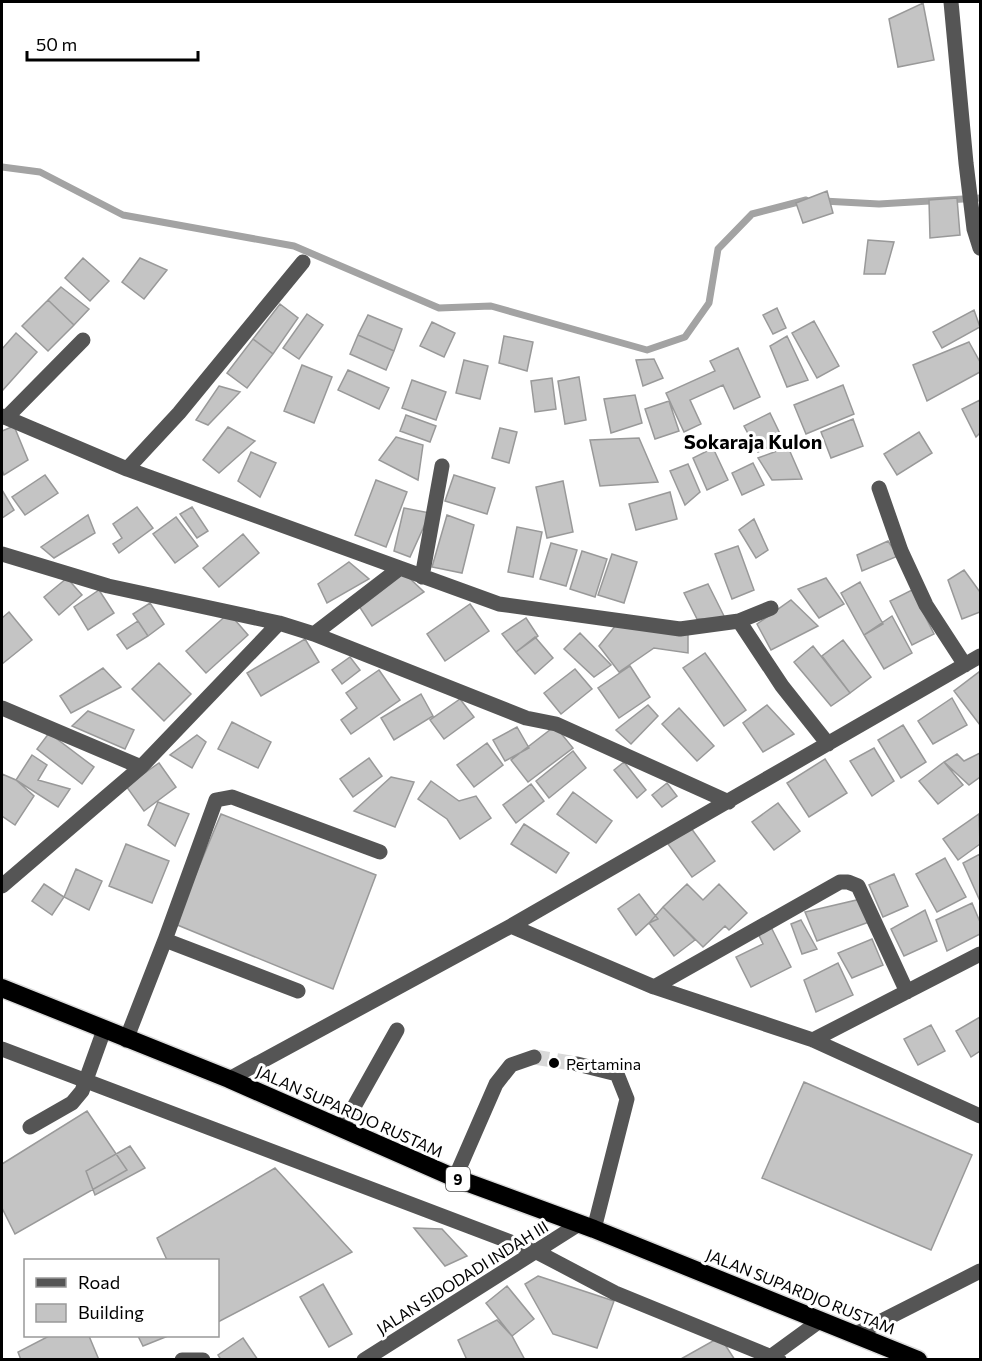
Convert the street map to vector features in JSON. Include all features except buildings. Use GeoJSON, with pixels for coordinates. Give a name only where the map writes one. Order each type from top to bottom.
{"type":"FeatureCollection","features":[{"type":"Feature","properties":{"kind":"highway","name":"JALAN SUPARDJO RUSTAM"},"geometry":{"type":"LineString","coordinates":[[2,988],[126,1040],[229,1078],[455,1178],[587,1226],[856,1334],[906,1357]]}},
{"type":"Feature","properties":{"kind":"street"},"geometry":{"type":"LineString","coordinates":[[951,2],[974,229],[981,248]]}},
{"type":"Feature","properties":{"kind":"street"},"geometry":{"type":"LineString","coordinates":[[128,470],[179,414],[303,262]]}},
{"type":"Feature","properties":{"kind":"street"},"geometry":{"type":"LineString","coordinates":[[83,340],[4,417],[128,470],[499,604],[680,629],[739,621],[771,608]]}},
{"type":"Feature","properties":{"kind":"street"},"geometry":{"type":"LineString","coordinates":[[422,576],[442,466]]}},
{"type":"Feature","properties":{"kind":"street"},"geometry":{"type":"LineString","coordinates":[[879,488],[901,551],[926,605],[965,665]]}},
{"type":"Feature","properties":{"kind":"street"},"geometry":{"type":"LineString","coordinates":[[2,554],[108,586],[279,623],[314,634],[526,718],[556,724],[729,802]]}},
{"type":"Feature","properties":{"kind":"street"},"geometry":{"type":"LineString","coordinates":[[314,634],[400,568]]}},
{"type":"Feature","properties":{"kind":"street"},"geometry":{"type":"LineString","coordinates":[[739,621],[782,686],[828,744]]}},
{"type":"Feature","properties":{"kind":"street"},"geometry":{"type":"LineString","coordinates":[[2,886],[141,767],[279,623]]}},
{"type":"Feature","properties":{"kind":"street"},"geometry":{"type":"LineString","coordinates":[[229,1078],[511,926],[981,656]]}},
{"type":"Feature","properties":{"kind":"street"},"geometry":{"type":"LineString","coordinates":[[2,708],[141,767]]}},
{"type":"Feature","properties":{"kind":"street"},"geometry":{"type":"LineString","coordinates":[[126,1040],[216,800],[232,797],[380,852]]}},
{"type":"Feature","properties":{"kind":"street"},"geometry":{"type":"LineString","coordinates":[[654,987],[840,882],[848,882],[858,886],[908,992]]}},
{"type":"Feature","properties":{"kind":"street"},"geometry":{"type":"LineString","coordinates":[[511,926],[654,987],[813,1040],[980,1115]]}},
{"type":"Feature","properties":{"kind":"street"},"geometry":{"type":"LineString","coordinates":[[165,940],[298,991]]}},
{"type":"Feature","properties":{"kind":"street"},"geometry":{"type":"LineString","coordinates":[[813,1040],[981,954]]}},
{"type":"Feature","properties":{"kind":"street"},"geometry":{"type":"LineString","coordinates":[[30,1126],[72,1103],[87,1082],[104,1030]]}},
{"type":"Feature","properties":{"kind":"street"},"geometry":{"type":"LineString","coordinates":[[342,1128],[397,1030]]}},
{"type":"Feature","properties":{"kind":"street"},"geometry":{"type":"LineString","coordinates":[[2,1049],[537,1252],[615,1293],[773,1358],[821,1320]]}},
{"type":"Feature","properties":{"kind":"street"},"geometry":{"type":"LineString","coordinates":[[455,1178],[496,1084],[511,1065],[534,1057]]}},
{"type":"Feature","properties":{"kind":"street"},"geometry":{"type":"LineString","coordinates":[[578,1064],[617,1074],[627,1099],[587,1226]]}},
{"type":"Feature","properties":{"kind":"street","name":"JALAN SIDODADI INDAH III"},"geometry":{"type":"LineString","coordinates":[[364,1359],[537,1252],[587,1226]]}},
{"type":"Feature","properties":{"kind":"street"},"geometry":{"type":"LineString","coordinates":[[856,1334],[981,1271]]}},
{"type":"Feature","properties":{"kind":"street"},"geometry":{"type":"LineString","coordinates":[[182,1359],[203,1359]]}},
{"type":"Feature","properties":{"kind":"waterway"},"geometry":{"type":"LineString","coordinates":[[2,167],[40,172],[123,215],[294,246],[439,308],[491,306],[647,350],[685,337],[709,303],[718,249],[752,214],[806,200]]}},
{"type":"Feature","properties":{"kind":"waterway"},"geometry":{"type":"LineString","coordinates":[[823,201],[879,204],[980,198]]}},
{"type":"Feature","properties":{"kind":"tunnel"},"geometry":{"type":"LineString","coordinates":[[534,1057],[577,1064]]}},
{"type":"Feature","properties":{"kind":"place","name":"Pertamina"},"geometry":{"type":"Point","coordinates":[554,1063]}},
{"type":"Feature","properties":{"kind":"district","name":"Sokaraja Kulon"},"geometry":{"type":"Point","coordinates":[753,441]}}]}
